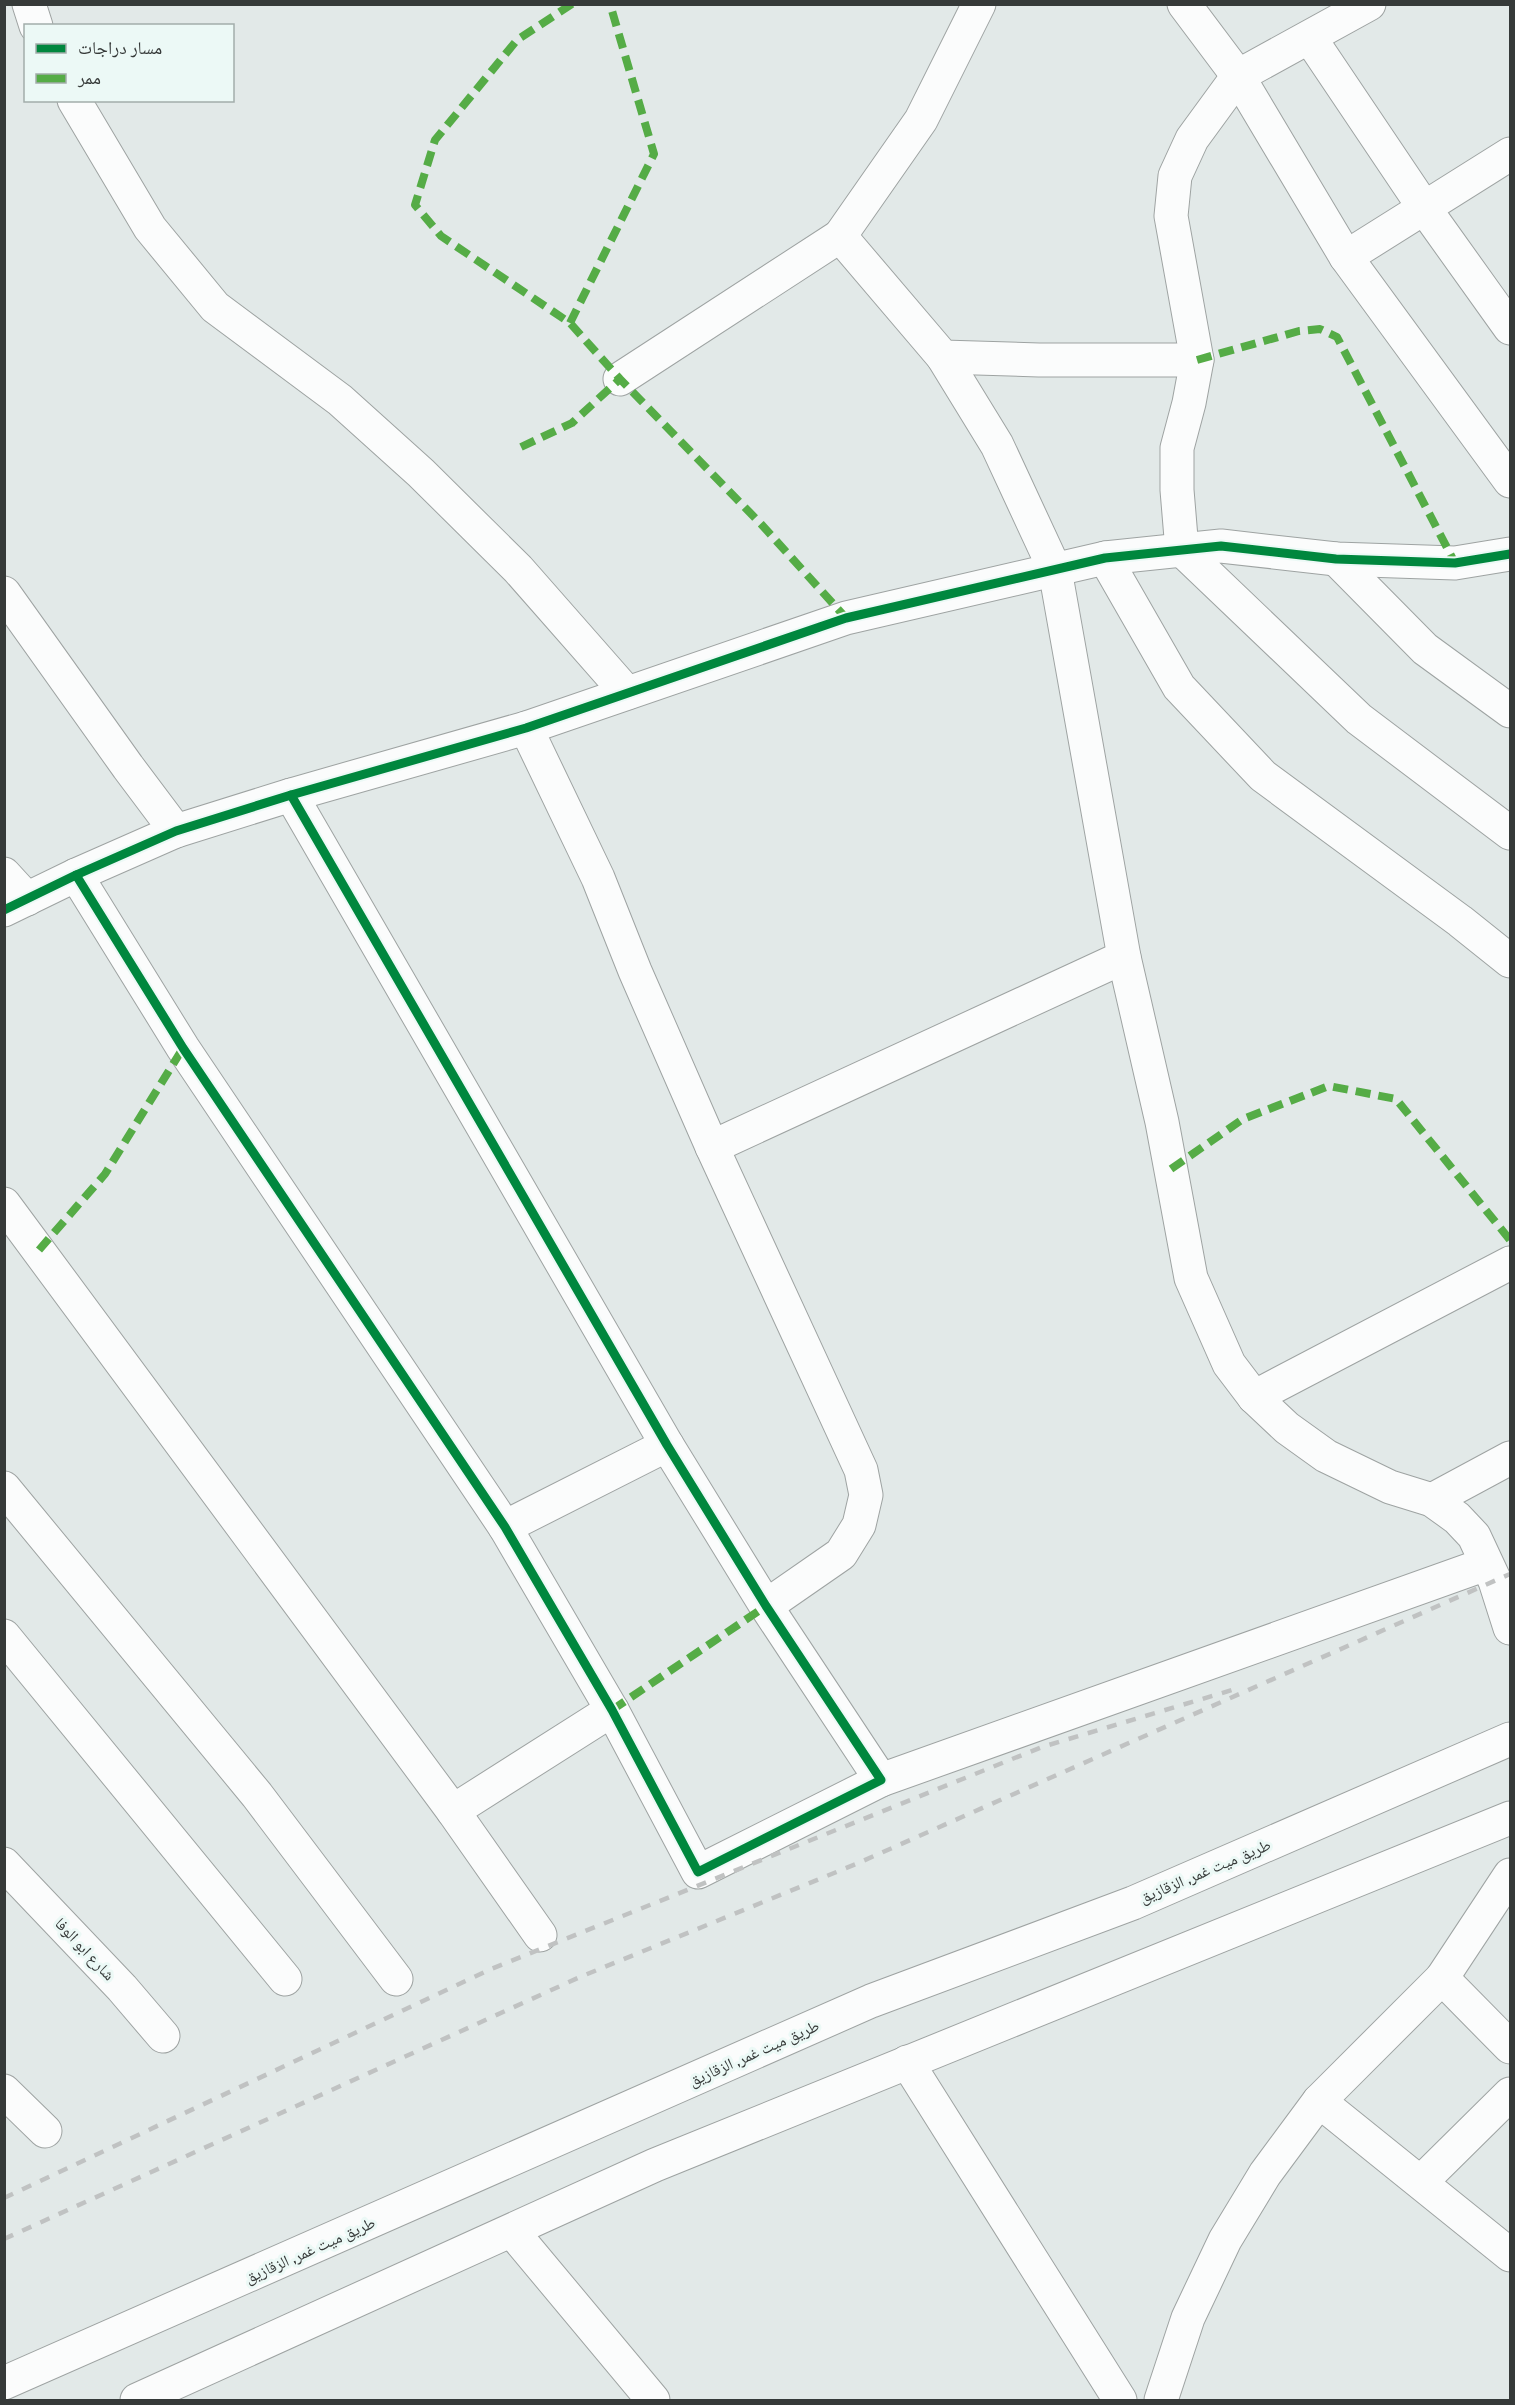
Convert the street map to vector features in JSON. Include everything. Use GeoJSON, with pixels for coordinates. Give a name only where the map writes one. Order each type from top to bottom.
{"type":"FeatureCollection","features":[{"type":"Feature","properties":{"kind":"main road"},"geometry":{"type":"LineString","coordinates":[[29,4],[35,24]]}},
{"type":"Feature","properties":{"kind":"main road"},"geometry":{"type":"LineString","coordinates":[[620,379],[840,236],[921,120],[979,4]]}},
{"type":"Feature","properties":{"kind":"main road"},"geometry":{"type":"LineString","coordinates":[[1184,4],[1238,76],[1346,257],[1510,481]]}},
{"type":"Feature","properties":{"kind":"main road"},"geometry":{"type":"LineString","coordinates":[[1369,4],[1238,76],[1192,140],[1174,176],[1171,216],[1197,360],[1190,403],[1177,448],[1177,490],[1182,550],[1359,719],[1510,833]]}},
{"type":"Feature","properties":{"kind":"main road"},"geometry":{"type":"LineString","coordinates":[[1310,38],[1425,209],[1510,328]]}},
{"type":"Feature","properties":{"kind":"main road"},"geometry":{"type":"LineString","coordinates":[[75,102],[150,228],[215,307],[340,400],[421,473],[518,569],[627,693]]}},
{"type":"Feature","properties":{"kind":"main road"},"geometry":{"type":"LineString","coordinates":[[1346,257],[1510,154]]}},
{"type":"Feature","properties":{"kind":"main road"},"geometry":{"type":"LineString","coordinates":[[840,236],[943,357],[997,446],[1055,570],[1124,957],[1162,1122],[1191,1278],[1229,1364],[1254,1397],[1287,1428],[1326,1456],[1390,1487],[1432,1500],[1457,1518],[1474,1536],[1495,1581],[1510,1628]]}},
{"type":"Feature","properties":{"kind":"main road"},"geometry":{"type":"LineString","coordinates":[[943,357],[1039,360],[1197,360]]}},
{"type":"Feature","properties":{"kind":"main road"},"geometry":{"type":"LineString","coordinates":[[4,874],[16,904],[176,831],[291,795],[526,728],[846,618],[1105,558],[1221,546],[1336,559],[1455,563],[1510,554]]}},
{"type":"Feature","properties":{"kind":"main road"},"geometry":{"type":"LineString","coordinates":[[1105,558],[1179,687],[1263,776],[1460,921],[1510,962]]}},
{"type":"Feature","properties":{"kind":"main road"},"geometry":{"type":"LineString","coordinates":[[1336,559],[1425,649],[1510,711]]}},
{"type":"Feature","properties":{"kind":"main road"},"geometry":{"type":"LineString","coordinates":[[4,592],[176,831]]}},
{"type":"Feature","properties":{"kind":"main road"},"geometry":{"type":"LineString","coordinates":[[526,728],[598,878],[635,971],[712,1147],[861,1470],[866,1495],[859,1525],[842,1554],[766,1606]]}},
{"type":"Feature","properties":{"kind":"main road"},"geometry":{"type":"LineString","coordinates":[[291,795],[666,1445],[766,1606],[882,1780]]}},
{"type":"Feature","properties":{"kind":"main road"},"geometry":{"type":"LineString","coordinates":[[76,875],[183,1048],[505,1527],[612,1710],[698,1872],[882,1780],[1486,1564]]}},
{"type":"Feature","properties":{"kind":"main road"},"geometry":{"type":"LineString","coordinates":[[712,1147],[1124,957]]}},
{"type":"Feature","properties":{"kind":"main road"},"geometry":{"type":"LineString","coordinates":[[4,1204],[453,1811],[540,1935]]}},
{"type":"Feature","properties":{"kind":"main road"},"geometry":{"type":"LineString","coordinates":[[1254,1397],[1510,1263]]}},
{"type":"Feature","properties":{"kind":"main road"},"geometry":{"type":"LineString","coordinates":[[505,1527],[666,1445]]}},
{"type":"Feature","properties":{"kind":"main road"},"geometry":{"type":"LineString","coordinates":[[1432,1500],[1510,1458]]}},
{"type":"Feature","properties":{"kind":"main road"},"geometry":{"type":"LineString","coordinates":[[4,1488],[257,1795],[396,1979]]}},
{"type":"Feature","properties":{"kind":"main road"},"geometry":{"type":"LineString","coordinates":[[4,1636],[285,1979]]}},
{"type":"Feature","properties":{"kind":"main road"},"geometry":{"type":"LineString","coordinates":[[453,1811],[612,1710]]}},
{"type":"Feature","properties":{"kind":"main road","name":"طريق ميت غمر, الزقازيق"},"geometry":{"type":"LineString","coordinates":[[4,2383],[871,2001],[1133,1903],[1510,1739]]}},
{"type":"Feature","properties":{"kind":"main road"},"geometry":{"type":"LineString","coordinates":[[137,2400],[655,2164],[1510,1818]]}},
{"type":"Feature","properties":{"kind":"main road","name":"شارع ابو الوفا"},"geometry":{"type":"LineString","coordinates":[[4,1864],[122,1988],[163,2036]]}},
{"type":"Feature","properties":{"kind":"main road"},"geometry":{"type":"LineString","coordinates":[[1161,2400],[1188,2318],[1225,2240],[1265,2174],[1319,2101],[1442,1978],[1510,1875]]}},
{"type":"Feature","properties":{"kind":"main road"},"geometry":{"type":"LineString","coordinates":[[1442,1978],[1510,2047]]}},
{"type":"Feature","properties":{"kind":"main road"},"geometry":{"type":"LineString","coordinates":[[907,2062],[1120,2400]]}},
{"type":"Feature","properties":{"kind":"main road"},"geometry":{"type":"LineString","coordinates":[[4,2091],[45,2131]]}},
{"type":"Feature","properties":{"kind":"main road"},"geometry":{"type":"LineString","coordinates":[[1421,2182],[1510,2094]]}},
{"type":"Feature","properties":{"kind":"main road"},"geometry":{"type":"LineString","coordinates":[[1319,2101],[1510,2255]]}},
{"type":"Feature","properties":{"kind":"main road"},"geometry":{"type":"LineString","coordinates":[[512,2231],[653,2400]]}},
{"type":"Feature","properties":{"kind":"railway"},"geometry":{"type":"LineString","coordinates":[[4,2239],[580,1977],[856,1864],[1510,1574]]}},
{"type":"Feature","properties":{"kind":"railway"},"geometry":{"type":"LineString","coordinates":[[4,2198],[491,1969],[1042,1747],[1232,1690]]}},
{"type":"Feature","properties":{"kind":"marked path"},"geometry":{"type":"LineString","coordinates":[[572,4],[517,40],[435,140],[415,205],[441,236],[570,323],[620,379],[761,524],[846,618]]}},
{"type":"Feature","properties":{"kind":"marked path"},"geometry":{"type":"LineString","coordinates":[[570,323],[654,154],[610,4]]}},
{"type":"Feature","properties":{"kind":"marked path"},"geometry":{"type":"LineString","coordinates":[[1197,360],[1299,331],[1320,329],[1337,337],[1455,563]]}},
{"type":"Feature","properties":{"kind":"marked path"},"geometry":{"type":"LineString","coordinates":[[521,447],[572,423],[620,379]]}},
{"type":"Feature","properties":{"kind":"marked path"},"geometry":{"type":"LineString","coordinates":[[39,1250],[105,1174],[183,1048]]}},
{"type":"Feature","properties":{"kind":"marked path"},"geometry":{"type":"LineString","coordinates":[[1171,1169],[1243,1119],[1329,1086],[1396,1099],[1510,1240]]}},
{"type":"Feature","properties":{"kind":"marked path"},"geometry":{"type":"LineString","coordinates":[[612,1710],[766,1606]]}},
{"type":"Feature","properties":{"kind":"cycle path"},"geometry":{"type":"LineString","coordinates":[[4,910],[176,831],[291,795],[526,728],[846,618],[1105,558],[1221,546],[1336,559],[1455,563],[1510,554]]}},
{"type":"Feature","properties":{"kind":"cycle path"},"geometry":{"type":"LineString","coordinates":[[76,875],[183,1048],[505,1527],[612,1710],[698,1872],[881,1780],[766,1606],[667,1445],[291,795]]}}]}
